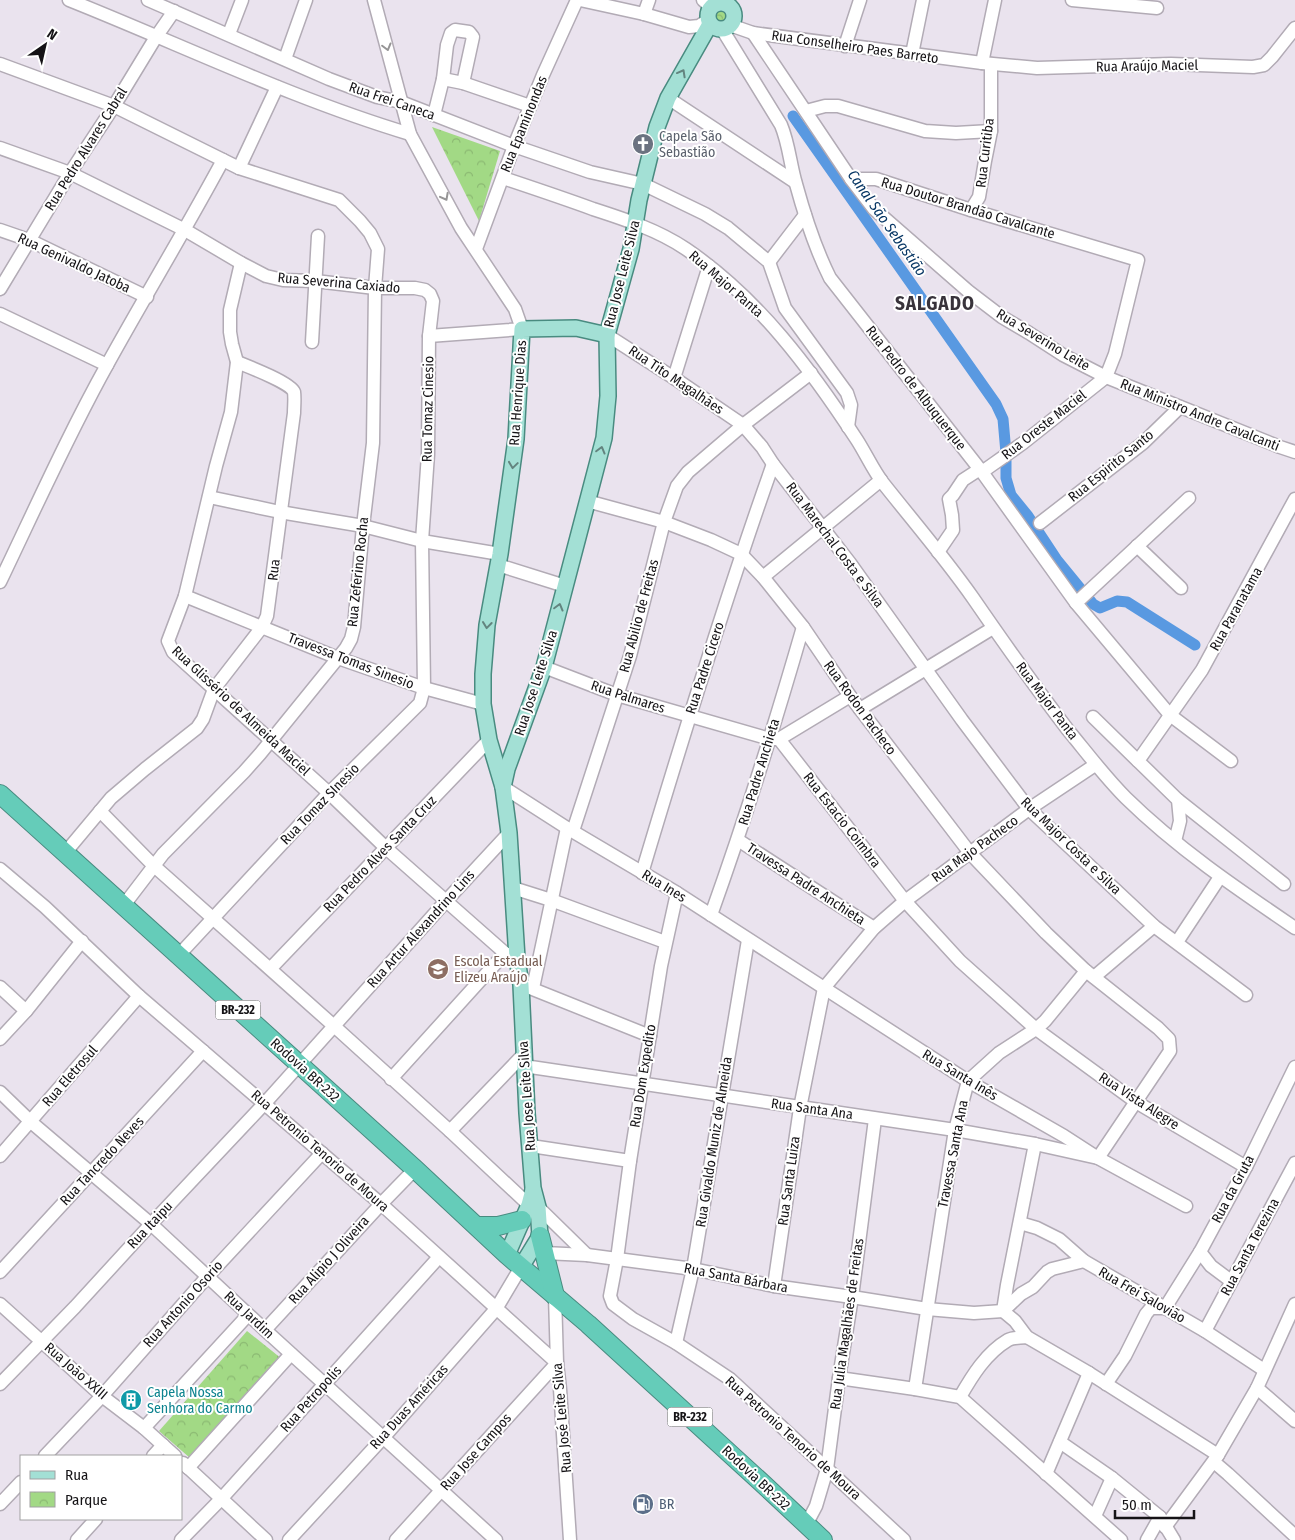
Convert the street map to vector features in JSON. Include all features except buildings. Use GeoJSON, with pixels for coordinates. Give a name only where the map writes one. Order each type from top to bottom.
{"type":"FeatureCollection","features":[{"type":"Feature","properties":{"kind":"highway","name":"Rodovia BR-232"},"geometry":{"type":"LineString","coordinates":[[0,794],[476,1226]]}},
{"type":"Feature","properties":{"kind":"highway"},"geometry":{"type":"LineString","coordinates":[[476,1226],[498,1226],[530,1210]]}},
{"type":"Feature","properties":{"kind":"highway","name":"BR-232"},"geometry":{"type":"LineString","coordinates":[[476,1226],[555,1296]]}},
{"type":"Feature","properties":{"kind":"highway"},"geometry":{"type":"LineString","coordinates":[[542,1244],[555,1296]]}},
{"type":"Feature","properties":{"kind":"highway","name":"Rodovia BR-232"},"geometry":{"type":"LineString","coordinates":[[555,1296],[747,1468],[823,1540]]}},
{"type":"Feature","properties":{"kind":"main road","name":"Rua Jose Leite Silva"},"geometry":{"type":"LineString","coordinates":[[507,1255],[530,1210],[534,1188],[524,1060],[527,986],[511,955],[513,888],[503,787],[507,770],[544,667],[604,438],[608,396],[607,335],[631,249],[639,200],[657,127],[668,98],[718,11]]}},
{"type":"Feature","properties":{"kind":"main road","name":"Rua Tito Magalhães"},"geometry":{"type":"LineString","coordinates":[[522,329],[576,328],[607,335]]}},
{"type":"Feature","properties":{"kind":"main road","name":"Rua Henrique Dias"},"geometry":{"type":"LineString","coordinates":[[503,787],[489,740],[483,704],[484,652],[516,439],[522,329]]}},
{"type":"Feature","properties":{"kind":"main road","name":"Rua Jose Leite Silva"},"geometry":{"type":"LineString","coordinates":[[530,1210],[542,1244]]}},
{"type":"Feature","properties":{"kind":"main road"},"geometry":{"type":"LineString","coordinates":[[521,1267],[542,1244]]}},
{"type":"Feature","properties":{"kind":"street","name":"Rua Frei Caneca"},"geometry":{"type":"LineString","coordinates":[[69,0],[96,5],[156,37],[277,87],[410,134]]}},
{"type":"Feature","properties":{"kind":"street","name":"Rua Frei Caneca"},"geometry":{"type":"LineString","coordinates":[[148,0],[377,97],[401,102],[514,146],[590,172],[643,184]]}},
{"type":"Feature","properties":{"kind":"street"},"geometry":{"type":"LineString","coordinates":[[229,34],[242,0]]}},
{"type":"Feature","properties":{"kind":"street"},"geometry":{"type":"LineString","coordinates":[[286,59],[306,0]]}},
{"type":"Feature","properties":{"kind":"street","name":"Rua Henrique Dias"},"geometry":{"type":"LineString","coordinates":[[374,0],[410,134],[461,228],[515,309],[522,329]]}},
{"type":"Feature","properties":{"kind":"street"},"geometry":{"type":"LineString","coordinates":[[579,0],[644,14],[690,27],[699,26],[718,11]]}},
{"type":"Feature","properties":{"kind":"street","name":"Rua Epaminondas"},"geometry":{"type":"LineString","coordinates":[[476,249],[530,106],[579,0]]}},
{"type":"Feature","properties":{"kind":"street"},"geometry":{"type":"LineString","coordinates":[[644,14],[650,0]]}},
{"type":"Feature","properties":{"kind":"street"},"geometry":{"type":"LineString","coordinates":[[845,46],[860,0]]}},
{"type":"Feature","properties":{"kind":"street"},"geometry":{"type":"LineString","coordinates":[[912,54],[923,0]]}},
{"type":"Feature","properties":{"kind":"street","name":"Rua Curitiba"},"geometry":{"type":"LineString","coordinates":[[972,210],[980,197],[984,161],[991,131],[986,64],[995,0]]}},
{"type":"Feature","properties":{"kind":"street"},"geometry":{"type":"LineString","coordinates":[[1072,0],[1157,8]]}},
{"type":"Feature","properties":{"kind":"street","name":"Rua Pedro Alvares Cabral"},"geometry":{"type":"LineString","coordinates":[[0,289],[70,173],[174,11]]}},
{"type":"Feature","properties":{"kind":"street","name":"Rua Conselheiro Paes Barreto"},"geometry":{"type":"LineString","coordinates":[[718,11],[753,33],[986,64]]}},
{"type":"Feature","properties":{"kind":"street","name":"Rua Pedro de Albuquerque"},"geometry":{"type":"LineString","coordinates":[[718,11],[781,125],[805,215],[818,253],[830,278],[1082,597],[1170,715],[1231,761]]}},
{"type":"Feature","properties":{"kind":"street","name":"Rua Araújo Maciel"},"geometry":{"type":"LineString","coordinates":[[986,64],[1037,68],[1171,64],[1253,67],[1264,65],[1272,58],[1295,28]]}},
{"type":"Feature","properties":{"kind":"street"},"geometry":{"type":"LineString","coordinates":[[434,115],[443,79],[449,37],[453,31],[459,30],[469,32],[473,37],[463,83]]}},
{"type":"Feature","properties":{"kind":"street"},"geometry":{"type":"LineString","coordinates":[[753,33],[852,179]]}},
{"type":"Feature","properties":{"kind":"street"},"geometry":{"type":"LineString","coordinates":[[0,64],[114,106],[239,168],[277,87]]}},
{"type":"Feature","properties":{"kind":"street"},"geometry":{"type":"LineString","coordinates":[[443,79],[463,83],[530,106]]}},
{"type":"Feature","properties":{"kind":"street"},"geometry":{"type":"LineString","coordinates":[[668,98],[795,182]]}},
{"type":"Feature","properties":{"kind":"street"},"geometry":{"type":"LineString","coordinates":[[806,111],[825,106],[838,106],[924,131],[956,133],[991,131]]}},
{"type":"Feature","properties":{"kind":"street","name":"Rua Severina Caxiado"},"geometry":{"type":"LineString","coordinates":[[0,148],[70,173],[185,230],[241,264],[266,276],[283,280],[315,281],[375,288],[415,288]]}},
{"type":"Feature","properties":{"kind":"street"},"geometry":{"type":"LineString","coordinates":[[0,582],[79,417],[223,160]]}},
{"type":"Feature","properties":{"kind":"street","name":"Rua Zeferino Rocha"},"geometry":{"type":"LineString","coordinates":[[124,905],[153,865],[244,772],[271,740],[346,648],[354,627],[373,443],[375,288],[378,249],[360,221],[339,200],[239,168]]}},
{"type":"Feature","properties":{"kind":"street","name":"Rua Major Panta"},"geometry":{"type":"LineString","coordinates":[[503,178],[635,223],[683,247],[709,266],[750,302],[811,373],[881,480],[938,552],[1034,686],[1095,764],[1125,797],[1159,829],[1220,877],[1295,928]]}},
{"type":"Feature","properties":{"kind":"street","name":"Rua Doutor Brandão Cavalcante"},"geometry":{"type":"LineString","coordinates":[[852,179],[876,179],[1138,260],[1115,354],[1106,377]]}},
{"type":"Feature","properties":{"kind":"street","name":"Rua Severino Leite"},"geometry":{"type":"LineString","coordinates":[[852,179],[874,209],[968,291],[1002,317],[1063,355],[1106,377]]}},
{"type":"Feature","properties":{"kind":"street"},"geometry":{"type":"LineString","coordinates":[[643,184],[705,214],[728,228],[769,262],[805,215]]}},
{"type":"Feature","properties":{"kind":"street","name":"Rua Genivaldo Jatoba"},"geometry":{"type":"LineString","coordinates":[[0,230],[29,240],[147,296]]}},
{"type":"Feature","properties":{"kind":"street"},"geometry":{"type":"LineString","coordinates":[[312,342],[318,236]]}},
{"type":"Feature","properties":{"kind":"street","name":"Rua Major Panta"},"geometry":{"type":"LineString","coordinates":[[769,262],[785,308],[846,393],[851,405],[848,427]]}},
{"type":"Feature","properties":{"kind":"street","name":"Rua Glissério de Almeida Maciel"},"geometry":{"type":"LineString","coordinates":[[241,264],[230,310],[230,332],[238,362],[231,412],[216,466],[186,596],[168,641],[169,647],[329,793],[386,848],[511,955]]}},
{"type":"Feature","properties":{"kind":"street"},"geometry":{"type":"LineString","coordinates":[[674,378],[709,266]]}},
{"type":"Feature","properties":{"kind":"street","name":"Rua Tomaz Cinesio"},"geometry":{"type":"LineString","coordinates":[[415,288],[425,290],[430,294],[433,302],[429,336],[428,454],[422,541],[424,688]]}},
{"type":"Feature","properties":{"kind":"street"},"geometry":{"type":"LineString","coordinates":[[0,314],[107,365]]}},
{"type":"Feature","properties":{"kind":"street","name":"Rua Tito Magalhães"},"geometry":{"type":"LineString","coordinates":[[429,336],[522,329]]}},
{"type":"Feature","properties":{"kind":"street","name":"Rua Tito Magalhães"},"geometry":{"type":"LineString","coordinates":[[607,335],[743,425]]}},
{"type":"Feature","properties":{"kind":"street","name":"Rua"},"geometry":{"type":"LineString","coordinates":[[65,853],[111,798],[197,728],[203,719],[214,689],[262,627],[269,609],[294,412],[294,392],[291,388],[272,377],[238,362]]}},
{"type":"Feature","properties":{"kind":"street","name":"Rua Abilio de Freitas"},"geometry":{"type":"LineString","coordinates":[[527,986],[570,829],[617,695],[642,612],[664,522],[677,486],[688,472],[743,425],[811,373]]}},
{"type":"Feature","properties":{"kind":"street","name":"Rua Ministro Andre Cavalcanti"},"geometry":{"type":"LineString","coordinates":[[1106,377],[1295,452]]}},
{"type":"Feature","properties":{"kind":"street","name":"Rua Oreste Maciel"},"geometry":{"type":"LineString","coordinates":[[938,552],[953,530],[948,499],[963,480],[981,471],[1023,443],[1106,377]]}},
{"type":"Feature","properties":{"kind":"street","name":"Rua Espirito Santo"},"geometry":{"type":"LineString","coordinates":[[1040,523],[1143,442],[1180,407]]}},
{"type":"Feature","properties":{"kind":"street","name":"Rua Marechal Costa e Silva"},"geometry":{"type":"LineString","coordinates":[[743,425],[762,447],[926,668]]}},
{"type":"Feature","properties":{"kind":"street","name":"Rua Padre Cicero"},"geometry":{"type":"LineString","coordinates":[[642,873],[689,716],[741,554],[773,464]]}},
{"type":"Feature","properties":{"kind":"street"},"geometry":{"type":"LineString","coordinates":[[763,577],[881,480]]}},
{"type":"Feature","properties":{"kind":"street"},"geometry":{"type":"LineString","coordinates":[[209,498],[363,526],[499,560],[565,586]]}},
{"type":"Feature","properties":{"kind":"street"},"geometry":{"type":"LineString","coordinates":[[1082,597],[1189,498]]}},
{"type":"Feature","properties":{"kind":"street","name":"Rua Paranatama"},"geometry":{"type":"LineString","coordinates":[[1138,760],[1202,670],[1295,499]]}},
{"type":"Feature","properties":{"kind":"street","name":"Rua Rodon Pacheco"},"geometry":{"type":"LineString","coordinates":[[588,501],[664,522],[741,554],[763,577],[802,627],[850,696],[970,853],[1046,933],[1090,974]]}},
{"type":"Feature","properties":{"kind":"street"},"geometry":{"type":"LineString","coordinates":[[1137,546],[1181,588]]}},
{"type":"Feature","properties":{"kind":"street","name":"Travessa Tomas Sinesio"},"geometry":{"type":"LineString","coordinates":[[186,596],[338,658],[424,688],[483,704]]}},
{"type":"Feature","properties":{"kind":"street","name":"Rua Padre Anchieta"},"geometry":{"type":"LineString","coordinates":[[711,915],[775,739],[802,627]]}},
{"type":"Feature","properties":{"kind":"street"},"geometry":{"type":"LineString","coordinates":[[860,709],[993,628]]}},
{"type":"Feature","properties":{"kind":"street","name":"Rua Palmares"},"geometry":{"type":"LineString","coordinates":[[544,667],[617,695],[775,739]]}},
{"type":"Feature","properties":{"kind":"street","name":"Rua Major Costa e Silva"},"geometry":{"type":"LineString","coordinates":[[926,668],[962,720],[1029,809],[1154,926],[1246,995]]}},
{"type":"Feature","properties":{"kind":"street","name":"Rua Tomaz SInesio"},"geometry":{"type":"LineString","coordinates":[[178,956],[329,793],[420,703],[424,688]]}},
{"type":"Feature","properties":{"kind":"street"},"geometry":{"type":"LineString","coordinates":[[775,739],[850,696]]}},
{"type":"Feature","properties":{"kind":"street"},"geometry":{"type":"LineString","coordinates":[[1092,717],[1178,800],[1284,884]]}},
{"type":"Feature","properties":{"kind":"street","name":"Rua Estacio Coimbra"},"geometry":{"type":"LineString","coordinates":[[775,739],[905,901],[960,961],[1036,1029]]}},
{"type":"Feature","properties":{"kind":"street","name":"Rua Pedro Alves Santa Cruz"},"geometry":{"type":"LineString","coordinates":[[271,968],[489,740]]}},
{"type":"Feature","properties":{"kind":"street","name":"Rua Majo Pacheco"},"geometry":{"type":"LineString","coordinates":[[905,901],[1029,809],[1095,764]]}},
{"type":"Feature","properties":{"kind":"street","name":"Rua Ines"},"geometry":{"type":"LineString","coordinates":[[503,787],[677,893],[824,988]]}},
{"type":"Feature","properties":{"kind":"street"},"geometry":{"type":"LineString","coordinates":[[1175,841],[1180,821],[1178,800]]}},
{"type":"Feature","properties":{"kind":"street"},"geometry":{"type":"LineString","coordinates":[[100,811],[153,865],[271,968],[450,1131],[530,1210],[587,1255]]}},
{"type":"Feature","properties":{"kind":"street","name":"Rua Artur Alexandrino Lins"},"geometry":{"type":"LineString","coordinates":[[299,1065],[509,833]]}},
{"type":"Feature","properties":{"kind":"street","name":"Travessa Padre Anchieta"},"geometry":{"type":"LineString","coordinates":[[738,840],[874,928]]}},
{"type":"Feature","properties":{"kind":"street","name":"Rua Petronio Tenorio de Moura"},"geometry":{"type":"LineString","coordinates":[[0,869],[82,941],[140,996],[381,1204],[557,1363]]}},
{"type":"Feature","properties":{"kind":"street"},"geometry":{"type":"LineString","coordinates":[[1177,942],[1220,877]]}},
{"type":"Feature","properties":{"kind":"street"},"geometry":{"type":"LineString","coordinates":[[513,888],[665,942]]}},
{"type":"Feature","properties":{"kind":"street","name":"Rua Dom Expedito"},"geometry":{"type":"LineString","coordinates":[[617,1259],[630,1161],[665,942],[677,893]]}},
{"type":"Feature","properties":{"kind":"street"},"geometry":{"type":"LineString","coordinates":[[824,988],[874,928],[905,901]]}},
{"type":"Feature","properties":{"kind":"street","name":"Travessa Santa Ana"},"geometry":{"type":"LineString","coordinates":[[915,1389],[955,1130],[968,1081],[999,1053],[1036,1029],[1067,995],[1090,974],[1154,926]]}},
{"type":"Feature","properties":{"kind":"street","name":"Rua Givaldo Muniz de Almeida"},"geometry":{"type":"LineString","coordinates":[[676,1343],[693,1269],[748,940]]}},
{"type":"Feature","properties":{"kind":"street"},"geometry":{"type":"LineString","coordinates":[[0,1039],[26,1011],[82,941]]}},
{"type":"Feature","properties":{"kind":"street"},"geometry":{"type":"LineString","coordinates":[[391,1079],[511,955]]}},
{"type":"Feature","properties":{"kind":"street"},"geometry":{"type":"LineString","coordinates":[[1090,974],[1158,1028],[1169,1039],[1170,1051],[1098,1158]]}},
{"type":"Feature","properties":{"kind":"street"},"geometry":{"type":"LineString","coordinates":[[527,986],[650,1036]]}},
{"type":"Feature","properties":{"kind":"street"},"geometry":{"type":"LineString","coordinates":[[0,987],[26,1011]]}},
{"type":"Feature","properties":{"kind":"street","name":"Rua Santa Inês"},"geometry":{"type":"LineString","coordinates":[[824,988],[968,1081],[1064,1136],[1098,1158],[1186,1206]]}},
{"type":"Feature","properties":{"kind":"street","name":"Rua Santa Luiza"},"geometry":{"type":"LineString","coordinates":[[774,1286],[800,1108],[824,988]]}},
{"type":"Feature","properties":{"kind":"street","name":"Rua Eletrosul"},"geometry":{"type":"LineString","coordinates":[[0,1156],[140,996]]}},
{"type":"Feature","properties":{"kind":"street","name":"Rua Vista Alegre"},"geometry":{"type":"LineString","coordinates":[[1036,1029],[1136,1102],[1246,1166]]}},
{"type":"Feature","properties":{"kind":"street","name":"Rua Tancredo Neves"},"geometry":{"type":"LineString","coordinates":[[0,1272],[204,1050]]}},
{"type":"Feature","properties":{"kind":"street"},"geometry":{"type":"LineString","coordinates":[[450,1131],[524,1060]]}},
{"type":"Feature","properties":{"kind":"street","name":"Rua Santa Ana"},"geometry":{"type":"LineString","coordinates":[[524,1060],[642,1083],[722,1096],[955,1130],[1035,1144],[1098,1158]]}},
{"type":"Feature","properties":{"kind":"street","name":"Rua Itaipu"},"geometry":{"type":"LineString","coordinates":[[0,1384],[76,1307],[299,1065]]}},
{"type":"Feature","properties":{"kind":"street","name":"Rua da Gruta"},"geometry":{"type":"LineString","coordinates":[[1165,1308],[1200,1252],[1246,1166],[1295,1067]]}},
{"type":"Feature","properties":{"kind":"street","name":"Rua Jardim"},"geometry":{"type":"LineString","coordinates":[[0,1092],[30,1122],[151,1224],[248,1315],[496,1540]]}},
{"type":"Feature","properties":{"kind":"street","name":"Rua Julia Magalhães de Freitas"},"geometry":{"type":"LineString","coordinates":[[806,1525],[816,1506],[827,1469],[875,1119]]}},
{"type":"Feature","properties":{"kind":"street"},"geometry":{"type":"LineString","coordinates":[[1003,1311],[1035,1144]]}},
{"type":"Feature","properties":{"kind":"street"},"geometry":{"type":"LineString","coordinates":[[530,1146],[630,1161]]}},
{"type":"Feature","properties":{"kind":"street","name":"Rua Antonio Osorio"},"geometry":{"type":"LineString","coordinates":[[46,1455],[102,1396],[207,1277],[322,1152]]}},
{"type":"Feature","properties":{"kind":"street","name":"Rua Santa Terezina"},"geometry":{"type":"LineString","coordinates":[[1205,1331],[1295,1163]]}},
{"type":"Feature","properties":{"kind":"street","name":"Rua Alipio J Oliveira"},"geometry":{"type":"LineString","coordinates":[[265,1330],[415,1169]]}},
{"type":"Feature","properties":{"kind":"street","name":"Rua Frei Salovião"},"geometry":{"type":"LineString","coordinates":[[1020,1223],[1037,1228],[1059,1239],[1084,1261],[1205,1331],[1264,1370]]}},
{"type":"Feature","properties":{"kind":"street","name":"Rua Santa Bárbara"},"geometry":{"type":"LineString","coordinates":[[542,1244],[587,1255],[693,1269],[774,1286],[852,1296],[927,1309]]}},
{"type":"Feature","properties":{"kind":"street"},"geometry":{"type":"LineString","coordinates":[[1200,1252],[1211,1266],[1231,1281]]}},
{"type":"Feature","properties":{"kind":"street","name":"Rua Petropolis"},"geometry":{"type":"LineString","coordinates":[[180,1540],[222,1498],[439,1257]]}},
{"type":"Feature","properties":{"kind":"street","name":"Rua Petronio Tenorio de Moura"},"geometry":{"type":"LineString","coordinates":[[617,1259],[610,1296],[614,1304],[633,1319],[676,1343],[730,1379],[903,1540]]}},
{"type":"Feature","properties":{"kind":"street"},"geometry":{"type":"LineString","coordinates":[[927,1309],[974,1313],[1003,1311],[1021,1294],[1033,1287],[1047,1272],[1059,1266],[1084,1261]]}},
{"type":"Feature","properties":{"kind":"street","name":"Rua Duas Américas"},"geometry":{"type":"LineString","coordinates":[[289,1540],[383,1438],[496,1309],[521,1267]]}},
{"type":"Feature","properties":{"kind":"street","name":"Rua José Leite Silva"},"geometry":{"type":"LineString","coordinates":[[555,1296],[557,1363],[570,1540]]}},
{"type":"Feature","properties":{"kind":"street","name":"Rua João XXIII"},"geometry":{"type":"LineString","coordinates":[[0,1304],[102,1396],[144,1428],[174,1455]]}},
{"type":"Feature","properties":{"kind":"street"},"geometry":{"type":"LineString","coordinates":[[1147,1540],[1216,1459],[1257,1388],[1295,1304]]}},
{"type":"Feature","properties":{"kind":"street"},"geometry":{"type":"LineString","coordinates":[[1106,1384],[1125,1356],[1146,1314],[1151,1308],[1165,1308]]}},
{"type":"Feature","properties":{"kind":"street"},"geometry":{"type":"LineString","coordinates":[[1003,1311],[1019,1325],[1027,1337],[1089,1373],[1216,1459],[1228,1474],[1295,1536]]}},
{"type":"Feature","properties":{"kind":"street"},"geometry":{"type":"LineString","coordinates":[[144,1428],[248,1315]]}},
{"type":"Feature","properties":{"kind":"street"},"geometry":{"type":"LineString","coordinates":[[960,1397],[983,1362],[998,1348],[1009,1340],[1027,1337]]}},
{"type":"Feature","properties":{"kind":"street"},"geometry":{"type":"LineString","coordinates":[[266,1540],[184,1465],[291,1354]]}},
{"type":"Feature","properties":{"kind":"street","name":"Rua Jose Campos"},"geometry":{"type":"LineString","coordinates":[[405,1537],[441,1490],[557,1363]]}},
{"type":"Feature","properties":{"kind":"street"},"geometry":{"type":"LineString","coordinates":[[1046,1474],[1089,1373]]}},
{"type":"Feature","properties":{"kind":"street"},"geometry":{"type":"LineString","coordinates":[[839,1378],[960,1397],[1121,1540]]}},
{"type":"Feature","properties":{"kind":"street"},"geometry":{"type":"LineString","coordinates":[[1257,1388],[1295,1421]]}},
{"type":"Feature","properties":{"kind":"street"},"geometry":{"type":"LineString","coordinates":[[1060,1442],[1112,1478],[1163,1522],[1174,1540]]}},
{"type":"Feature","properties":{"kind":"street"},"geometry":{"type":"LineString","coordinates":[[154,1455],[163,1445]]}},
{"type":"Feature","properties":{"kind":"street"},"geometry":{"type":"LineString","coordinates":[[1095,1516],[1112,1478]]}},
{"type":"Feature","properties":{"kind":"street"},"geometry":{"type":"LineString","coordinates":[[0,1504],[20,1483]]}},
{"type":"Feature","properties":{"kind":"street"},"geometry":{"type":"LineString","coordinates":[[77,1540],[95,1520]]}},
{"type":"Feature","properties":{"kind":"green space"},"geometry":{"type":"Polygon","coordinates":[[[717,7],[723,8],[727,13],[726,21],[719,26],[712,22],[710,14],[717,7]]]}},
{"type":"Feature","properties":{"kind":"green space"},"geometry":{"type":"Polygon","coordinates":[[[432,127],[500,151],[479,221],[432,127]]]}},
{"type":"Feature","properties":{"kind":"green space"},"geometry":{"type":"Polygon","coordinates":[[[247,1331],[282,1359],[190,1458],[159,1431],[247,1331]]]}},
{"type":"Feature","properties":{"kind":"waterway","name":"Canal São Sebastião"},"geometry":{"type":"LineString","coordinates":[[793,116],[996,404],[1003,419],[1006,453]]}},
{"type":"Feature","properties":{"kind":"waterway","name":"Canal São Sebastião"},"geometry":{"type":"LineString","coordinates":[[1006,461],[1006,478],[1011,495],[1028,516],[1057,560],[1093,604],[1100,608],[1117,601],[1127,602],[1195,645]]}},
{"type":"Feature","properties":{"kind":"place","name":"Capela São Sebastião"},"geometry":{"type":"Point","coordinates":[643,144]}},
{"type":"Feature","properties":{"kind":"place","name":"Escola Estadual Elizeu Araújo"},"geometry":{"type":"Point","coordinates":[438,969]}},
{"type":"Feature","properties":{"kind":"place","name":"Capela Nossa Senhora do Carmo"},"geometry":{"type":"Point","coordinates":[131,1400]}},
{"type":"Feature","properties":{"kind":"place","name":"BR"},"geometry":{"type":"Point","coordinates":[643,1504]}},
{"type":"Feature","properties":{"kind":"district","name":"SALGADO"},"geometry":{"type":"Point","coordinates":[935,303]}}]}
